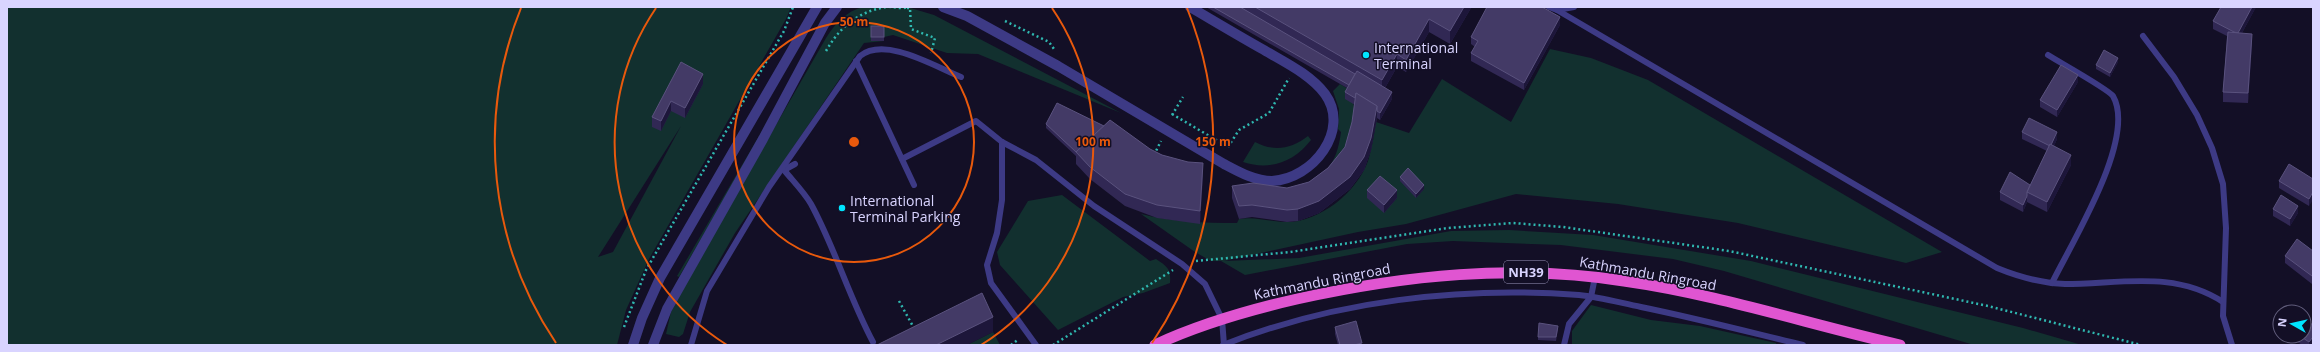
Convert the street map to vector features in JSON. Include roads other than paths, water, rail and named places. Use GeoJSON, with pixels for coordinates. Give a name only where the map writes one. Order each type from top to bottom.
{"type":"FeatureCollection","features":[{"type":"Feature","properties":{"kind":"highway","name":"Kathmandu Ringroad"},"geometry":{"type":"LineString","coordinates":[[1155,345],[1173,336],[1222,319],[1259,308],[1329,292],[1441,275],[1515,271],[1595,277],[1625,281],[1703,296],[1900,345]]}},
{"type":"Feature","properties":{"kind":"street"},"geometry":{"type":"LineString","coordinates":[[810,7],[810,18]]}},
{"type":"Feature","properties":{"kind":"street"},"geometry":{"type":"LineString","coordinates":[[633,345],[642,318],[660,278],[817,7]]}},
{"type":"Feature","properties":{"kind":"street"},"geometry":{"type":"LineString","coordinates":[[653,345],[667,309],[763,139],[825,24],[837,7]]}},
{"type":"Feature","properties":{"kind":"street"},"geometry":{"type":"LineString","coordinates":[[825,24],[844,7]]}},
{"type":"Feature","properties":{"kind":"street"},"geometry":{"type":"LineString","coordinates":[[943,7],[967,16]]}},
{"type":"Feature","properties":{"kind":"street"},"geometry":{"type":"LineString","coordinates":[[954,7],[967,16],[1058,66],[1247,176],[1273,181],[1293,177],[1304,171],[1319,158],[1330,137],[1332,112],[1325,94],[1300,72],[1190,7]]}},
{"type":"Feature","properties":{"kind":"lane"},"geometry":{"type":"LineString","coordinates":[[1549,7],[1557,10],[1997,268],[2020,277],[2052,283],[2154,280],[2199,289],[2223,302]]}},
{"type":"Feature","properties":{"kind":"lane"},"geometry":{"type":"LineString","coordinates":[[1557,10],[1574,7]]}},
{"type":"Feature","properties":{"kind":"lane"},"geometry":{"type":"LineString","coordinates":[[2143,36],[2174,77],[2197,115],[2212,148],[2224,184],[2226,228],[2223,316],[2232,345]]}},
{"type":"Feature","properties":{"kind":"lane"},"geometry":{"type":"LineString","coordinates":[[691,345],[707,291],[769,187],[856,61],[868,50],[881,48],[896,50],[961,77]]}},
{"type":"Feature","properties":{"kind":"lane"},"geometry":{"type":"LineString","coordinates":[[2048,55],[2112,95],[2119,115],[2118,136],[2102,182],[2052,283]]}},
{"type":"Feature","properties":{"kind":"lane"},"geometry":{"type":"LineString","coordinates":[[856,61],[914,185]]}},
{"type":"Feature","properties":{"kind":"lane"},"geometry":{"type":"LineString","coordinates":[[902,159],[976,121],[1002,142],[1036,160],[1094,206],[1182,264],[1205,284],[1222,319],[1224,345],[1257,331],[1303,318],[1375,304],[1463,294],[1534,294],[1591,297],[1687,317],[1803,345]]}},
{"type":"Feature","properties":{"kind":"lane"},"geometry":{"type":"LineString","coordinates":[[1002,142],[1002,200],[997,233],[987,265],[988,275],[991,283],[1036,345]]}},
{"type":"Feature","properties":{"kind":"lane"},"geometry":{"type":"LineString","coordinates":[[795,164],[784,170],[810,203],[841,268],[857,310],[873,342]]}},
{"type":"Feature","properties":{"kind":"lane"},"geometry":{"type":"LineString","coordinates":[[1564,345],[1569,324],[1591,297],[1595,277]]}},
{"type":"Feature","properties":{"kind":"place","name":"International Terminal"},"geometry":{"type":"Point","coordinates":[1366,55]}},
{"type":"Feature","properties":{"kind":"place","name":"International Terminal Parking"},"geometry":{"type":"Point","coordinates":[842,208]}}]}
